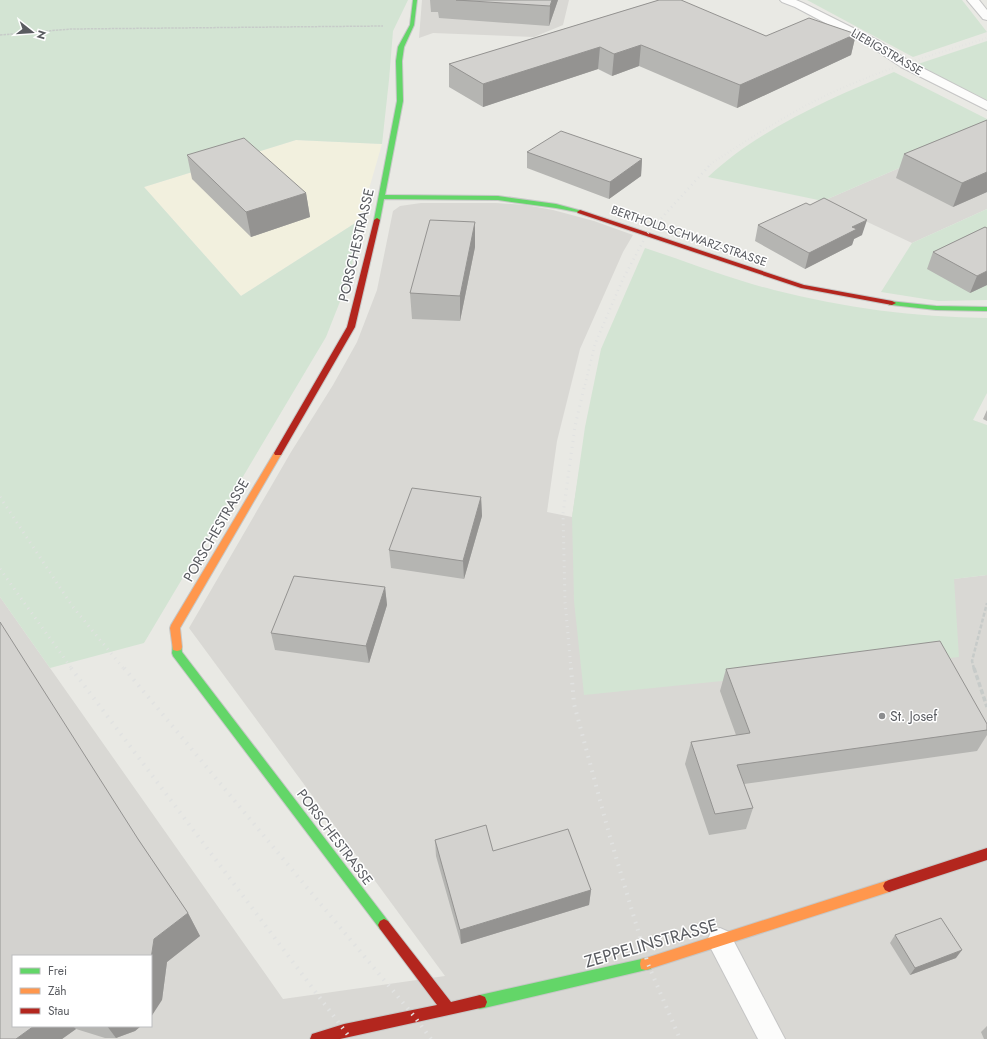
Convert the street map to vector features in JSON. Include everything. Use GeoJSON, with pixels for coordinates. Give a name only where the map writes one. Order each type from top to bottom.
{"type":"FeatureCollection","features":[{"type":"Feature","properties":{"kind":"street","name":"PORSCHESTRASSE"},"geometry":{"type":"LineString","coordinates":[[415,0],[412,25],[401,47],[399,61],[400,101],[382,197],[351,327],[175,628],[177,653],[448,1009]]}},
{"type":"Feature","properties":{"kind":"street","name":"LIEBIGSTRASSE"},"geometry":{"type":"LineString","coordinates":[[786,0],[799,5],[875,44],[905,64],[987,106]]}},
{"type":"Feature","properties":{"kind":"street"},"geometry":{"type":"LineString","coordinates":[[973,0],[987,17]]}},
{"type":"Feature","properties":{"kind":"street","name":"BERTHOLD-SCHWARZ-STRASSE"},"geometry":{"type":"LineString","coordinates":[[382,197],[498,198],[556,206],[597,217],[803,287],[893,303],[936,308],[987,309]]}},
{"type":"Feature","properties":{"kind":"street","name":"ZEPPELINSTRASSE"},"geometry":{"type":"LineString","coordinates":[[317,1039],[344,1031],[648,964],[986,855]]}},
{"type":"Feature","properties":{"kind":"lane"},"geometry":{"type":"LineString","coordinates":[[720,941],[772,1039]]}},
{"type":"Feature","properties":{"kind":"path"},"geometry":{"type":"LineString","coordinates":[[0,35],[71,29],[412,25]]}},
{"type":"Feature","properties":{"kind":"path"},"geometry":{"type":"LineString","coordinates":[[987,603],[972,661],[987,707]]}},
{"type":"Feature","properties":{"kind":"shaded area"},"geometry":{"type":"Polygon","coordinates":[[[422,0],[569,0],[563,25],[534,37],[433,33],[419,38],[422,0]]]}},
{"type":"Feature","properties":{"kind":"shaded area"},"geometry":{"type":"Polygon","coordinates":[[[987,130],[987,209],[912,243],[823,201],[987,130]]]}},
{"type":"Feature","properties":{"kind":"shaded area"},"geometry":{"type":"Polygon","coordinates":[[[296,140],[382,144],[360,220],[241,296],[144,187],[296,140]]]}},
{"type":"Feature","properties":{"kind":"shaded area"},"geometry":{"type":"Polygon","coordinates":[[[421,203],[496,203],[526,205],[553,210],[594,221],[633,235],[623,252],[580,349],[557,441],[547,512],[572,517],[579,472],[953,579],[987,575],[987,1039],[0,1039],[0,597],[283,999],[445,976],[189,628],[357,342],[377,290],[393,211],[400,206],[421,203]]]}},
{"type":"Feature","properties":{"kind":"green space"},"geometry":{"type":"Polygon","coordinates":[[[0,0],[408,0],[393,31],[382,144],[296,140],[144,187],[241,296],[360,220],[350,276],[326,337],[144,643],[50,668],[0,597],[0,0]]]}},
{"type":"Feature","properties":{"kind":"green space"},"geometry":{"type":"Polygon","coordinates":[[[807,0],[962,0],[987,32],[913,57],[807,0]]]}},
{"type":"Feature","properties":{"kind":"green space"},"geometry":{"type":"Polygon","coordinates":[[[987,41],[987,100],[915,65],[987,41]]]}},
{"type":"Feature","properties":{"kind":"green space"},"geometry":{"type":"Polygon","coordinates":[[[894,72],[987,119],[987,130],[823,201],[708,177],[727,160],[772,130],[820,104],[894,72]]]}},
{"type":"Feature","properties":{"kind":"green space"},"geometry":{"type":"Polygon","coordinates":[[[987,209],[987,300],[938,301],[881,292],[912,243],[987,209]]]}},
{"type":"Feature","properties":{"kind":"green space"},"geometry":{"type":"Polygon","coordinates":[[[645,248],[758,286],[827,302],[853,307],[933,316],[987,318],[987,393],[973,420],[987,425],[987,575],[954,579],[959,657],[584,695],[574,601],[572,517],[585,427],[601,349],[645,248]]]}},
{"type":"Feature","properties":{"kind":"building"},"geometry":{"type":"Polygon","coordinates":[[[456,0],[552,0],[550,6],[456,0]]]}},
{"type":"Feature","properties":{"kind":"building"},"geometry":{"type":"Polygon","coordinates":[[[659,0],[681,0],[766,36],[809,18],[856,34],[740,85],[641,45],[614,54],[600,47],[483,84],[449,64],[659,0]]]}},
{"type":"Feature","properties":{"kind":"building"},"geometry":{"type":"Polygon","coordinates":[[[987,120],[987,172],[962,183],[904,154],[987,120]]]}},
{"type":"Feature","properties":{"kind":"building"},"geometry":{"type":"Polygon","coordinates":[[[561,131],[642,159],[610,182],[527,152],[561,131]]]}},
{"type":"Feature","properties":{"kind":"building"},"geometry":{"type":"Polygon","coordinates":[[[244,138],[306,193],[246,212],[187,155],[244,138]]]}},
{"type":"Feature","properties":{"kind":"building"},"geometry":{"type":"Polygon","coordinates":[[[824,198],[867,220],[852,227],[857,229],[809,253],[758,225],[806,203],[810,205],[824,198]]]}},
{"type":"Feature","properties":{"kind":"building"},"geometry":{"type":"Polygon","coordinates":[[[430,220],[475,222],[460,296],[410,293],[430,220]]]}},
{"type":"Feature","properties":{"kind":"building"},"geometry":{"type":"Polygon","coordinates":[[[985,227],[987,228],[987,271],[977,276],[933,252],[985,227]]]}},
{"type":"Feature","properties":{"kind":"building"},"geometry":{"type":"Polygon","coordinates":[[[412,488],[481,497],[463,561],[389,550],[412,488]]]}},
{"type":"Feature","properties":{"kind":"building"},"geometry":{"type":"Polygon","coordinates":[[[294,576],[385,587],[366,646],[271,633],[294,576]]]}},
{"type":"Feature","properties":{"kind":"building"},"geometry":{"type":"Polygon","coordinates":[[[0,622],[138,839],[188,913],[154,939],[152,955],[12,955],[12,1027],[33,1027],[16,1039],[0,1039],[0,622]]]}},
{"type":"Feature","properties":{"kind":"building"},"geometry":{"type":"Polygon","coordinates":[[[940,641],[987,724],[987,730],[737,765],[753,808],[715,814],[691,742],[750,733],[726,669],[940,641]]]}},
{"type":"Feature","properties":{"kind":"building"},"geometry":{"type":"Polygon","coordinates":[[[486,825],[493,851],[568,829],[591,890],[460,930],[435,840],[486,825]]]}},
{"type":"Feature","properties":{"kind":"building"},"geometry":{"type":"Polygon","coordinates":[[[941,918],[962,950],[915,968],[895,935],[941,918]]]}},
{"type":"Feature","properties":{"kind":"railway"},"geometry":{"type":"LineString","coordinates":[[709,166],[780,120],[833,92],[902,65],[987,38]]}},
{"type":"Feature","properties":{"kind":"railway"},"geometry":{"type":"LineString","coordinates":[[585,385],[595,344],[622,281],[647,234],[709,166]]}},
{"type":"Feature","properties":{"kind":"railway"},"geometry":{"type":"LineString","coordinates":[[571,669],[565,601],[563,514],[575,426],[585,384]]}},
{"type":"Feature","properties":{"kind":"railway"},"geometry":{"type":"LineString","coordinates":[[0,497],[73,607],[124,669]]}},
{"type":"Feature","properties":{"kind":"railway"},"geometry":{"type":"LineString","coordinates":[[0,569],[72,669]]}},
{"type":"Feature","properties":{"kind":"railway"},"geometry":{"type":"LineString","coordinates":[[71,668],[351,1039]]}},
{"type":"Feature","properties":{"kind":"railway"},"geometry":{"type":"LineString","coordinates":[[124,668],[414,1016],[431,1039]]}},
{"type":"Feature","properties":{"kind":"railway"},"geometry":{"type":"LineString","coordinates":[[571,668],[574,704],[610,837],[648,964],[680,1039]]}},
{"type":"Feature","properties":{"kind":"traffic: fast"},"geometry":{"type":"LineString","coordinates":[[377,220],[400,101],[399,61],[401,47],[412,25],[415,0]]}},
{"type":"Feature","properties":{"kind":"traffic: fast"},"geometry":{"type":"LineString","coordinates":[[382,197],[498,198],[556,206],[580,212]]}},
{"type":"Feature","properties":{"kind":"traffic: fast"},"geometry":{"type":"LineString","coordinates":[[892,303],[936,308],[987,309]]}},
{"type":"Feature","properties":{"kind":"traffic: fast"},"geometry":{"type":"LineString","coordinates":[[177,647],[177,653],[384,925]]}},
{"type":"Feature","properties":{"kind":"traffic: fast"},"geometry":{"type":"LineString","coordinates":[[480,1002],[646,964]]}},
{"type":"Feature","properties":{"kind":"traffic: slow"},"geometry":{"type":"LineString","coordinates":[[177,647],[175,628],[278,453]]}},
{"type":"Feature","properties":{"kind":"traffic: slow"},"geometry":{"type":"LineString","coordinates":[[646,964],[889,886]]}},
{"type":"Feature","properties":{"kind":"traffic: jam"},"geometry":{"type":"LineString","coordinates":[[580,212],[803,287],[892,303]]}},
{"type":"Feature","properties":{"kind":"traffic: jam"},"geometry":{"type":"LineString","coordinates":[[278,453],[351,327],[377,220]]}},
{"type":"Feature","properties":{"kind":"traffic: jam"},"geometry":{"type":"LineString","coordinates":[[889,886],[987,854]]}},
{"type":"Feature","properties":{"kind":"traffic: jam"},"geometry":{"type":"LineString","coordinates":[[384,925],[448,1009]]}},
{"type":"Feature","properties":{"kind":"traffic: jam"},"geometry":{"type":"LineString","coordinates":[[317,1039],[344,1031],[480,1002]]}},
{"type":"Feature","properties":{"kind":"place","name":"St. Josef"},"geometry":{"type":"Point","coordinates":[882,716]}}]}
